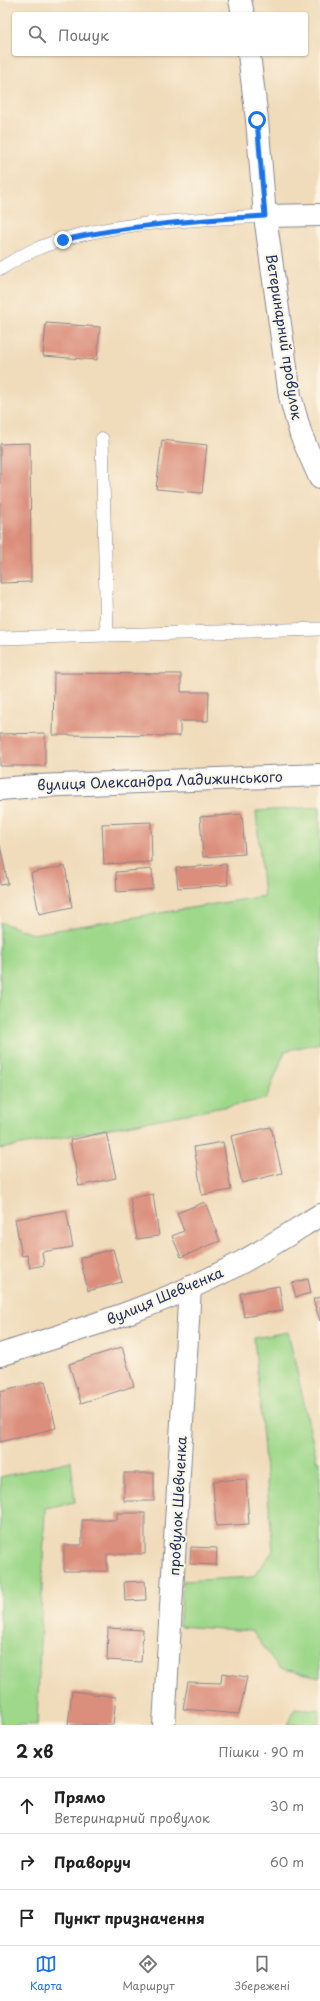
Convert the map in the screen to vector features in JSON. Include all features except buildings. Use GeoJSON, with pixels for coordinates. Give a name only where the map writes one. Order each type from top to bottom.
{"type":"FeatureCollection","features":[{"type":"Feature","properties":{"kind":"street"},"geometry":{"type":"LineString","coordinates":[[240,0],[243,12]]}},
{"type":"Feature","properties":{"kind":"street","name":"Ветеринарний провулок"},"geometry":{"type":"LineString","coordinates":[[249,56],[257,120],[265,216],[290,396],[301,435],[320,478]]}},
{"type":"Feature","properties":{"kind":"street"},"geometry":{"type":"LineString","coordinates":[[265,216],[320,215]]}},
{"type":"Feature","properties":{"kind":"street","name":"вулиця Олександра Ладижинського"},"geometry":{"type":"LineString","coordinates":[[0,789],[44,785],[320,775]]}},
{"type":"Feature","properties":{"kind":"street","name":"вулиця Шевченка"},"geometry":{"type":"LineString","coordinates":[[0,1355],[112,1319],[190,1287],[241,1263],[320,1215]]}},
{"type":"Feature","properties":{"kind":"street","name":"провулок Шевченка"},"geometry":{"type":"LineString","coordinates":[[164,1725],[190,1287]]}},
{"type":"Feature","properties":{"kind":"lane"},"geometry":{"type":"LineString","coordinates":[[0,269],[34,250],[63,240],[105,230],[173,222],[265,216]]}},
{"type":"Feature","properties":{"kind":"lane"},"geometry":{"type":"LineString","coordinates":[[102,439],[107,635]]}},
{"type":"Feature","properties":{"kind":"lane"},"geometry":{"type":"LineString","coordinates":[[0,638],[320,629]]}},
{"type":"Feature","properties":{"kind":"green space"},"geometry":{"type":"Polygon","coordinates":[[[320,807],[320,1043],[285,1051],[266,1099],[0,1149],[0,922],[32,934],[264,896],[256,811],[320,807]]]}},
{"type":"Feature","properties":{"kind":"green space"},"geometry":{"type":"Polygon","coordinates":[[[288,1332],[317,1461],[320,1460],[320,1677],[279,1668],[252,1631],[179,1626],[183,1581],[253,1577],[273,1551],[254,1338],[288,1332]]]}},
{"type":"Feature","properties":{"kind":"green space"},"geometry":{"type":"Polygon","coordinates":[[[71,1461],[75,1502],[45,1508],[37,1725],[0,1725],[0,1477],[71,1461]]]}},
{"type":"Feature","properties":{"kind":"green space"},"geometry":{"type":"Polygon","coordinates":[[[295,1708],[320,1710],[320,1725],[287,1725],[295,1708]]]}},
{"type":"Feature","properties":{"kind":"route"},"geometry":{"type":"LineString","coordinates":[[63,240],[105,230],[173,222],[265,216],[257,120]]}}]}
